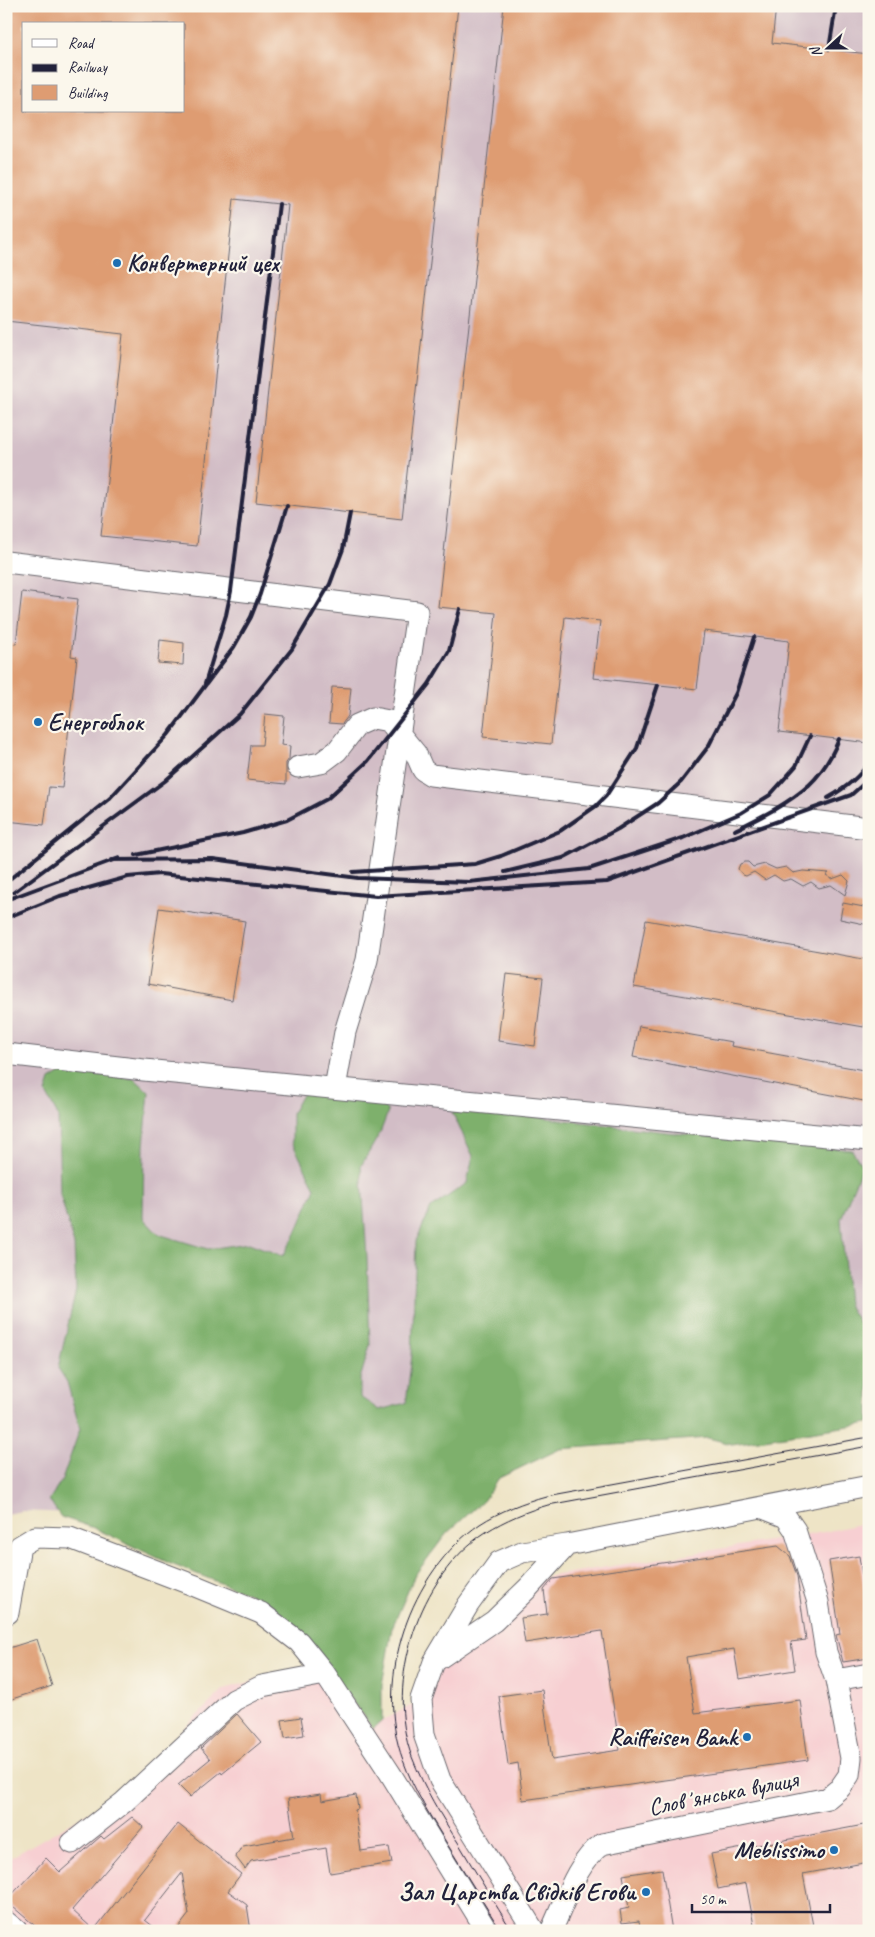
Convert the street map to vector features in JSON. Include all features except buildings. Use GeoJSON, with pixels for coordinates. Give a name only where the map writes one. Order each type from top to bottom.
{"type":"FeatureCollection","features":[{"type":"Feature","properties":{"kind":"street"},"geometry":{"type":"LineString","coordinates":[[6,562],[417,612],[367,960],[344,1032],[335,1088]]}},
{"type":"Feature","properties":{"kind":"street"},"geometry":{"type":"LineString","coordinates":[[298,767],[321,763],[337,751],[357,725],[373,718],[389,721],[416,754],[423,770],[431,775],[869,828]]}},
{"type":"Feature","properties":{"kind":"street"},"geometry":{"type":"LineString","coordinates":[[6,1054],[869,1140]]}},
{"type":"Feature","properties":{"kind":"street"},"geometry":{"type":"LineString","coordinates":[[534,1931],[440,1780],[424,1734],[421,1699],[434,1662],[468,1605],[498,1562],[522,1552],[567,1545],[869,1486]]}},
{"type":"Feature","properties":{"kind":"street","name":"Словʼянська вулиця"},"geometry":{"type":"LineString","coordinates":[[551,1931],[580,1870],[591,1852],[602,1844],[828,1798],[840,1788],[849,1775],[851,1758],[836,1680],[826,1652],[818,1602],[795,1530],[786,1517],[761,1507]]}},
{"type":"Feature","properties":{"kind":"street"},"geometry":{"type":"LineString","coordinates":[[8,1613],[20,1546],[35,1536],[70,1538],[261,1613],[299,1642],[325,1674],[390,1773],[487,1931]]}},
{"type":"Feature","properties":{"kind":"street"},"geometry":{"type":"LineString","coordinates":[[434,1662],[494,1620],[528,1588],[567,1545]]}},
{"type":"Feature","properties":{"kind":"street"},"geometry":{"type":"LineString","coordinates":[[72,1843],[124,1802],[234,1700],[262,1686],[325,1674]]}},
{"type":"Feature","properties":{"kind":"street"},"geometry":{"type":"LineString","coordinates":[[836,1680],[869,1674]]}},
{"type":"Feature","properties":{"kind":"street"},"geometry":{"type":"LineString","coordinates":[[6,1922],[17,1931]]}},
{"type":"Feature","properties":{"kind":"shaded area"},"geometry":{"type":"Polygon","coordinates":[[[6,6],[869,6],[869,1369],[71,1513],[22,1511],[6,1514],[6,6]]]}},
{"type":"Feature","properties":{"kind":"shaded area"},"geometry":{"type":"Polygon","coordinates":[[[869,1522],[869,1931],[6,1931],[6,1855],[10,1858],[112,1799],[224,1689],[323,1662],[373,1729],[382,1721],[429,1696],[442,1664],[545,1577],[824,1532],[869,1522]]]}},
{"type":"Feature","properties":{"kind":"green space"},"geometry":{"type":"Polygon","coordinates":[[[66,1070],[135,1079],[149,1092],[144,1146],[143,1218],[158,1234],[208,1249],[249,1243],[283,1256],[295,1235],[315,1188],[292,1142],[292,1113],[303,1093],[379,1099],[388,1112],[380,1133],[361,1166],[370,1345],[360,1379],[360,1397],[379,1410],[406,1403],[412,1355],[416,1241],[431,1208],[467,1183],[473,1156],[452,1112],[478,1110],[683,1134],[852,1150],[862,1166],[841,1219],[848,1305],[864,1331],[869,1332],[869,1423],[732,1444],[708,1438],[560,1449],[499,1478],[483,1501],[447,1533],[415,1575],[392,1628],[382,1685],[382,1721],[373,1729],[301,1634],[262,1599],[171,1564],[94,1528],[61,1517],[49,1500],[62,1480],[80,1429],[67,1382],[58,1368],[76,1290],[74,1245],[60,1194],[58,1116],[46,1093],[50,1080],[66,1070]]]}},
{"type":"Feature","properties":{"kind":"tram line"},"geometry":{"type":"LineString","coordinates":[[501,1931],[418,1794],[403,1760],[395,1729],[393,1696],[396,1663],[404,1630],[417,1599],[434,1570],[455,1545],[480,1524],[504,1511],[538,1498],[869,1437]]}},
{"type":"Feature","properties":{"kind":"tram line"},"geometry":{"type":"LineString","coordinates":[[512,1931],[427,1791],[412,1757],[404,1728],[402,1697],[405,1665],[413,1633],[426,1603],[442,1575],[462,1551],[486,1532],[516,1516],[548,1505],[869,1446]]}},
{"type":"Feature","properties":{"kind":"railway"},"geometry":{"type":"LineString","coordinates":[[829,49],[836,6]]}},
{"type":"Feature","properties":{"kind":"railway"},"geometry":{"type":"LineString","coordinates":[[204,687],[226,615],[231,591],[279,204]]}},
{"type":"Feature","properties":{"kind":"railway"},"geometry":{"type":"LineString","coordinates":[[6,882],[110,798],[168,735],[234,647],[251,617],[260,594],[287,506]]}},
{"type":"Feature","properties":{"kind":"railway"},"geometry":{"type":"LineString","coordinates":[[14,892],[165,781],[240,714],[292,649],[330,584],[343,549],[350,513]]}},
{"type":"Feature","properties":{"kind":"railway"},"geometry":{"type":"LineString","coordinates":[[136,855],[243,833],[287,820],[327,799],[368,761],[429,684],[449,651],[460,609]]}},
{"type":"Feature","properties":{"kind":"railway"},"geometry":{"type":"LineString","coordinates":[[505,872],[563,858],[618,829],[658,803],[681,782],[708,747],[736,693],[754,637]]}},
{"type":"Feature","properties":{"kind":"railway"},"geometry":{"type":"LineString","coordinates":[[353,872],[475,864],[501,856],[560,831],[596,806],[606,796],[637,748],[658,685]]}},
{"type":"Feature","properties":{"kind":"railway"},"geometry":{"type":"LineString","coordinates":[[111,860],[213,859],[358,878],[469,882],[589,869],[683,838],[741,813],[770,795],[796,766],[810,736]]}},
{"type":"Feature","properties":{"kind":"railway"},"geometry":{"type":"LineString","coordinates":[[735,830],[801,792],[826,764],[839,739]]}},
{"type":"Feature","properties":{"kind":"railway"},"geometry":{"type":"LineString","coordinates":[[828,798],[851,783],[869,762]]}},
{"type":"Feature","properties":{"kind":"railway"},"geometry":{"type":"LineString","coordinates":[[6,918],[60,896],[128,877],[160,874],[376,896],[607,882],[851,795],[869,779]]}},
{"type":"Feature","properties":{"kind":"railway"},"geometry":{"type":"LineString","coordinates":[[6,900],[119,858]]}},
{"type":"Feature","properties":{"kind":"place","name":"Конвертерний цех"},"geometry":{"type":"Point","coordinates":[117,263]}},
{"type":"Feature","properties":{"kind":"place","name":"Енергоблок"},"geometry":{"type":"Point","coordinates":[38,722]}},
{"type":"Feature","properties":{"kind":"place","name":"Raiffeisen Bank"},"geometry":{"type":"Point","coordinates":[747,1737]}},
{"type":"Feature","properties":{"kind":"place","name":"Meblissimo"},"geometry":{"type":"Point","coordinates":[834,1850]}},
{"type":"Feature","properties":{"kind":"place","name":"Зал Царства Свiдкiв Егови"},"geometry":{"type":"Point","coordinates":[646,1892]}}]}
